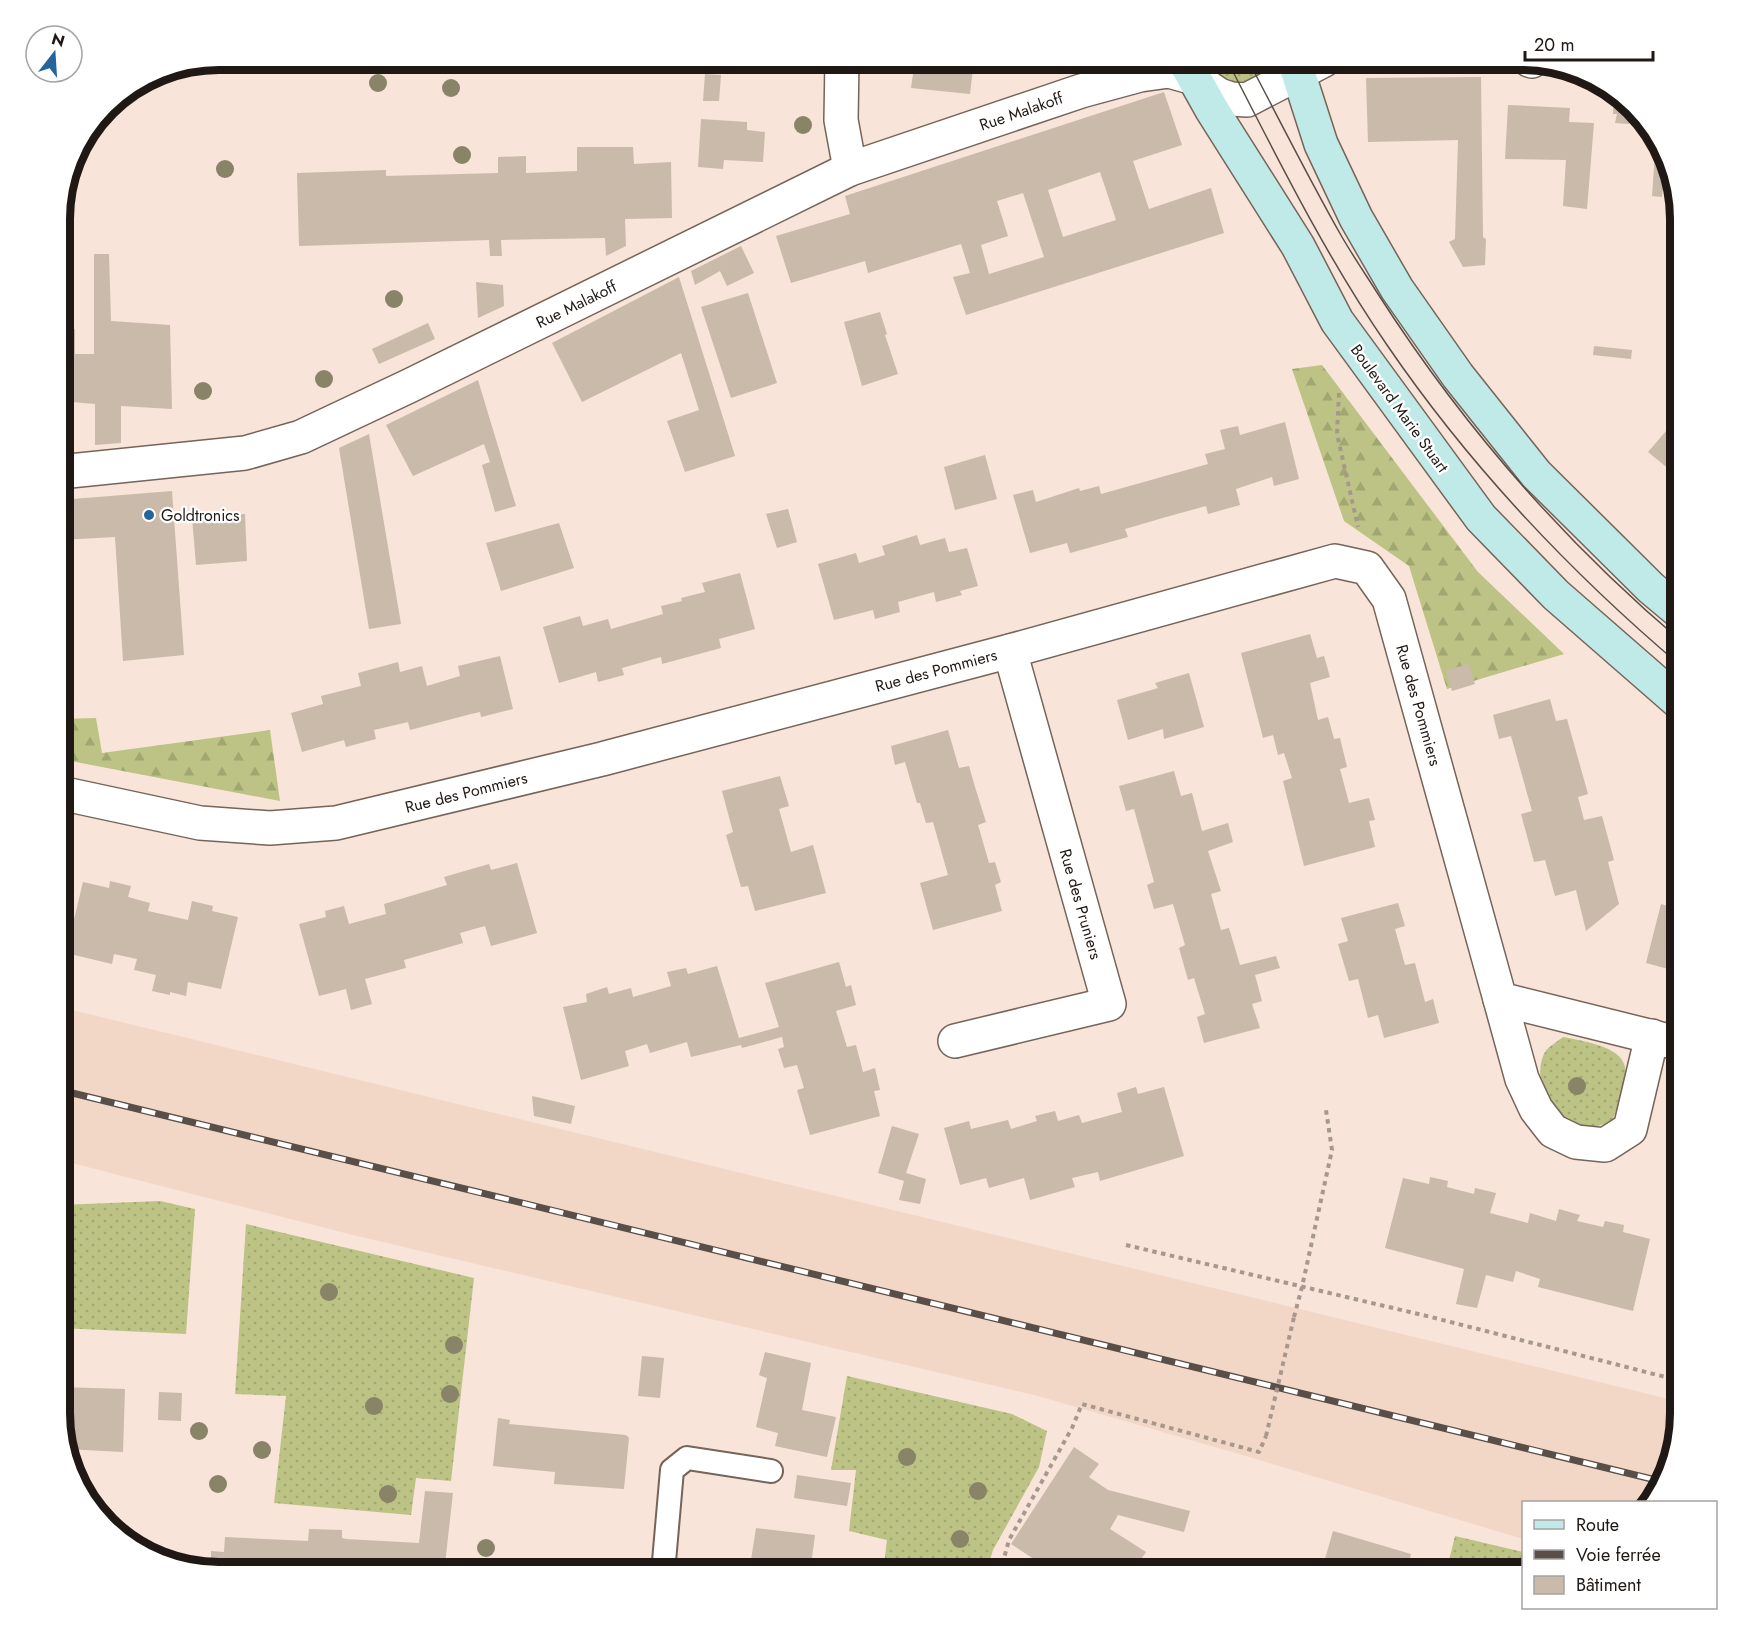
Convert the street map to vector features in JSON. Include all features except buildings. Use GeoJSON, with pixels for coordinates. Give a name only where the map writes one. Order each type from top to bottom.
{"type":"FeatureCollection","features":[{"type":"Feature","properties":{"kind":"main road","name":"Boulevard Marie Stuart"},"geometry":{"type":"LineString","coordinates":[[1190,71],[1212,110],[1298,246],[1337,321],[1481,518],[1556,595],[1670,694]]}},
{"type":"Feature","properties":{"kind":"main road"},"geometry":{"type":"LineString","coordinates":[[1306,71],[1321,144],[1356,218],[1397,289],[1458,376],[1536,474],[1651,588],[1670,604]]}},
{"type":"Feature","properties":{"kind":"street"},"geometry":{"type":"LineString","coordinates":[[842,71],[840,120],[850,169]]}},
{"type":"Feature","properties":{"kind":"street","name":"Rue Malakoff"},"geometry":{"type":"LineString","coordinates":[[1081,91],[1100,71]]}},
{"type":"Feature","properties":{"kind":"street","name":"Rue Malakoff"},"geometry":{"type":"LineString","coordinates":[[71,471],[245,453],[301,437],[850,169],[1081,91],[1153,72],[1169,71]]}},
{"type":"Feature","properties":{"kind":"street","name":"Rue Malakoff"},"geometry":{"type":"LineString","coordinates":[[1191,71],[1220,95],[1231,99],[1247,100],[1295,71]]}},
{"type":"Feature","properties":{"kind":"street","name":"Rue des Pommiers"},"geometry":{"type":"LineString","coordinates":[[71,795],[200,823],[270,828],[336,823],[602,759],[1010,651],[1335,561],[1367,568],[1389,599],[1522,1079],[1536,1109],[1553,1131],[1576,1142],[1605,1145],[1630,1129],[1666,1040],[1500,999]]}},
{"type":"Feature","properties":{"kind":"street","name":"Rue des Pruniers"},"geometry":{"type":"LineString","coordinates":[[955,1041],[1109,1004],[1010,651]]}},
{"type":"Feature","properties":{"kind":"lane"},"geometry":{"type":"LineString","coordinates":[[664,1562],[672,1470],[687,1458],[771,1471]]}},
{"type":"Feature","properties":{"kind":"path"},"geometry":{"type":"LineString","coordinates":[[1340,387],[1337,434],[1367,568]]}},
{"type":"Feature","properties":{"kind":"path"},"geometry":{"type":"LineString","coordinates":[[1003,1562],[1010,1540],[1072,1428],[1082,1404],[1259,1452],[1266,1436],[1332,1150],[1326,1110]]}},
{"type":"Feature","properties":{"kind":"path"},"geometry":{"type":"LineString","coordinates":[[1126,1245],[1431,1317],[1670,1378]]}},
{"type":"Feature","properties":{"kind":"shaded area"},"geometry":{"type":"Polygon","coordinates":[[[71,1010],[1670,1399],[1668,1442],[1663,1461],[1651,1488],[1641,1501],[1522,1501],[1522,1539],[1038,1396],[353,1235],[71,1163],[71,1010]]]}},
{"type":"Feature","properties":{"kind":"green space"},"geometry":{"type":"Polygon","coordinates":[[[1209,71],[1262,71],[1252,78],[1227,86],[1209,71]]]}},
{"type":"Feature","properties":{"kind":"green space"},"geometry":{"type":"Polygon","coordinates":[[[1322,365],[1478,572],[1564,654],[1447,689],[1409,566],[1344,521],[1292,369],[1322,365]]]}},
{"type":"Feature","properties":{"kind":"green space"},"geometry":{"type":"Polygon","coordinates":[[[96,718],[102,753],[270,730],[280,801],[71,761],[71,719],[96,718]]]}},
{"type":"Feature","properties":{"kind":"green space"},"geometry":{"type":"Polygon","coordinates":[[[1563,1037],[1602,1046],[1614,1052],[1622,1060],[1626,1070],[1625,1083],[1612,1121],[1592,1127],[1580,1127],[1569,1124],[1552,1108],[1542,1086],[1541,1062],[1545,1052],[1563,1037]]]}},
{"type":"Feature","properties":{"kind":"green space"},"geometry":{"type":"Polygon","coordinates":[[[160,1201],[195,1209],[186,1334],[71,1329],[71,1205],[160,1201]]]}},
{"type":"Feature","properties":{"kind":"green space"},"geometry":{"type":"Polygon","coordinates":[[[246,1224],[474,1278],[451,1481],[416,1478],[411,1515],[274,1503],[286,1396],[235,1394],[246,1224]]]}},
{"type":"Feature","properties":{"kind":"green space"},"geometry":{"type":"Polygon","coordinates":[[[847,1376],[1012,1414],[1047,1431],[1039,1467],[993,1550],[989,1562],[884,1562],[887,1540],[849,1531],[856,1470],[831,1470],[847,1376]]]}},
{"type":"Feature","properties":{"kind":"green space"},"geometry":{"type":"Polygon","coordinates":[[[1455,1536],[1522,1552],[1522,1562],[1449,1562],[1455,1536]]]}},
{"type":"Feature","properties":{"kind":"tram line"},"geometry":{"type":"LineString","coordinates":[[1233,71],[1322,241],[1364,311],[1419,389],[1452,433],[1523,515],[1600,593],[1670,656]]}},
{"type":"Feature","properties":{"kind":"tram line"},"geometry":{"type":"LineString","coordinates":[[1254,71],[1346,244],[1410,342],[1444,389],[1479,435],[1555,521],[1595,563],[1670,631]]}},
{"type":"Feature","properties":{"kind":"railway"},"geometry":{"type":"LineString","coordinates":[[71,1093],[1655,1480]]}},
{"type":"Feature","properties":{"kind":"place","name":"Goldtronics"},"geometry":{"type":"Point","coordinates":[149,515]}}]}
